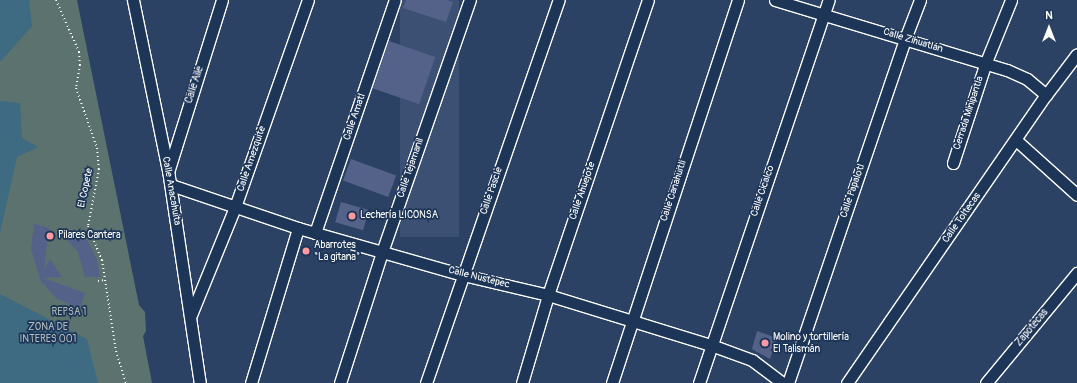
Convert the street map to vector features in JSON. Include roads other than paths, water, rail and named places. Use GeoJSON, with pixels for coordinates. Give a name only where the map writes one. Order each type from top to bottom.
{"type":"FeatureCollection","features":[{"type":"Feature","properties":{"kind":"street","name":"Calle Anacahuita"},"geometry":{"type":"LineString","coordinates":[[133,0],[171,185],[200,383]]}},
{"type":"Feature","properties":{"kind":"street","name":"Calle Aile"},"geometry":{"type":"LineString","coordinates":[[168,170],[222,0]]}},
{"type":"Feature","properties":{"kind":"street","name":"Calle Amezquite"},"geometry":{"type":"LineString","coordinates":[[191,315],[235,207],[308,0]]}},
{"type":"Feature","properties":{"kind":"street","name":"Calle Amatl"},"geometry":{"type":"LineString","coordinates":[[315,233],[395,0]]}},
{"type":"Feature","properties":{"kind":"street","name":"Calle Tejamanil"},"geometry":{"type":"LineString","coordinates":[[340,383],[382,252],[470,0]]}},
{"type":"Feature","properties":{"kind":"street","name":"Calle Pascle"},"geometry":{"type":"LineString","coordinates":[[426,383],[462,275],[559,0]]}},
{"type":"Feature","properties":{"kind":"street","name":"Calle Ahuejote"},"geometry":{"type":"LineString","coordinates":[[522,383],[548,295],[648,0]]}},
{"type":"Feature","properties":{"kind":"street","name":"Calle Canahuitli"},"geometry":{"type":"LineString","coordinates":[[612,383],[738,0]]}},
{"type":"Feature","properties":{"kind":"street","name":"Calle Zihuatlán"},"geometry":{"type":"LineString","coordinates":[[775,0],[986,62],[1027,79],[1046,95]]}},
{"type":"Feature","properties":{"kind":"street","name":"Calle Cicalco"},"geometry":{"type":"LineString","coordinates":[[700,383],[711,345],[829,0]]}},
{"type":"Feature","properties":{"kind":"street","name":"Calle Papalotl"},"geometry":{"type":"LineString","coordinates":[[788,383],[905,39],[920,0]]}},
{"type":"Feature","properties":{"kind":"street","name":"Cerrada Minipantla"},"geometry":{"type":"LineString","coordinates":[[953,163],[986,62],[1011,0]]}},
{"type":"Feature","properties":{"kind":"street","name":"Calle Toltecas"},"geometry":{"type":"LineString","coordinates":[[847,383],[1046,95],[1077,54]]}},
{"type":"Feature","properties":{"kind":"street"},"geometry":{"type":"LineString","coordinates":[[1016,140],[1077,195]]}},
{"type":"Feature","properties":{"kind":"street","name":"Calle Nustepec"},"geometry":{"type":"LineString","coordinates":[[171,185],[315,233],[462,275],[548,295],[632,319],[752,360],[782,383]]}},
{"type":"Feature","properties":{"kind":"street"},"geometry":{"type":"LineString","coordinates":[[251,383],[298,228]]}},
{"type":"Feature","properties":{"kind":"street","name":"Zapotecas"},"geometry":{"type":"LineString","coordinates":[[986,383],[1077,273]]}},
{"type":"Feature","properties":{"kind":"place","name":"Lechería LICONSA"},"geometry":{"type":"Point","coordinates":[352,216]}},
{"type":"Feature","properties":{"kind":"place","name":"Pilares Cantera"},"geometry":{"type":"Point","coordinates":[50,236]}},
{"type":"Feature","properties":{"kind":"place","name":"Abarrotes \"La gitana\""},"geometry":{"type":"Point","coordinates":[306,251]}},
{"type":"Feature","properties":{"kind":"place","name":"Molino y tortillería El Talismán"},"geometry":{"type":"Point","coordinates":[765,343]}},
{"type":"Feature","properties":{"kind":"park label","name":"REPSA 1"},"geometry":{"type":"Point","coordinates":[69,313]}},
{"type":"Feature","properties":{"kind":"park label","name":"ZONA DE INTERES 001"},"geometry":{"type":"Point","coordinates":[48,332]}}]}
